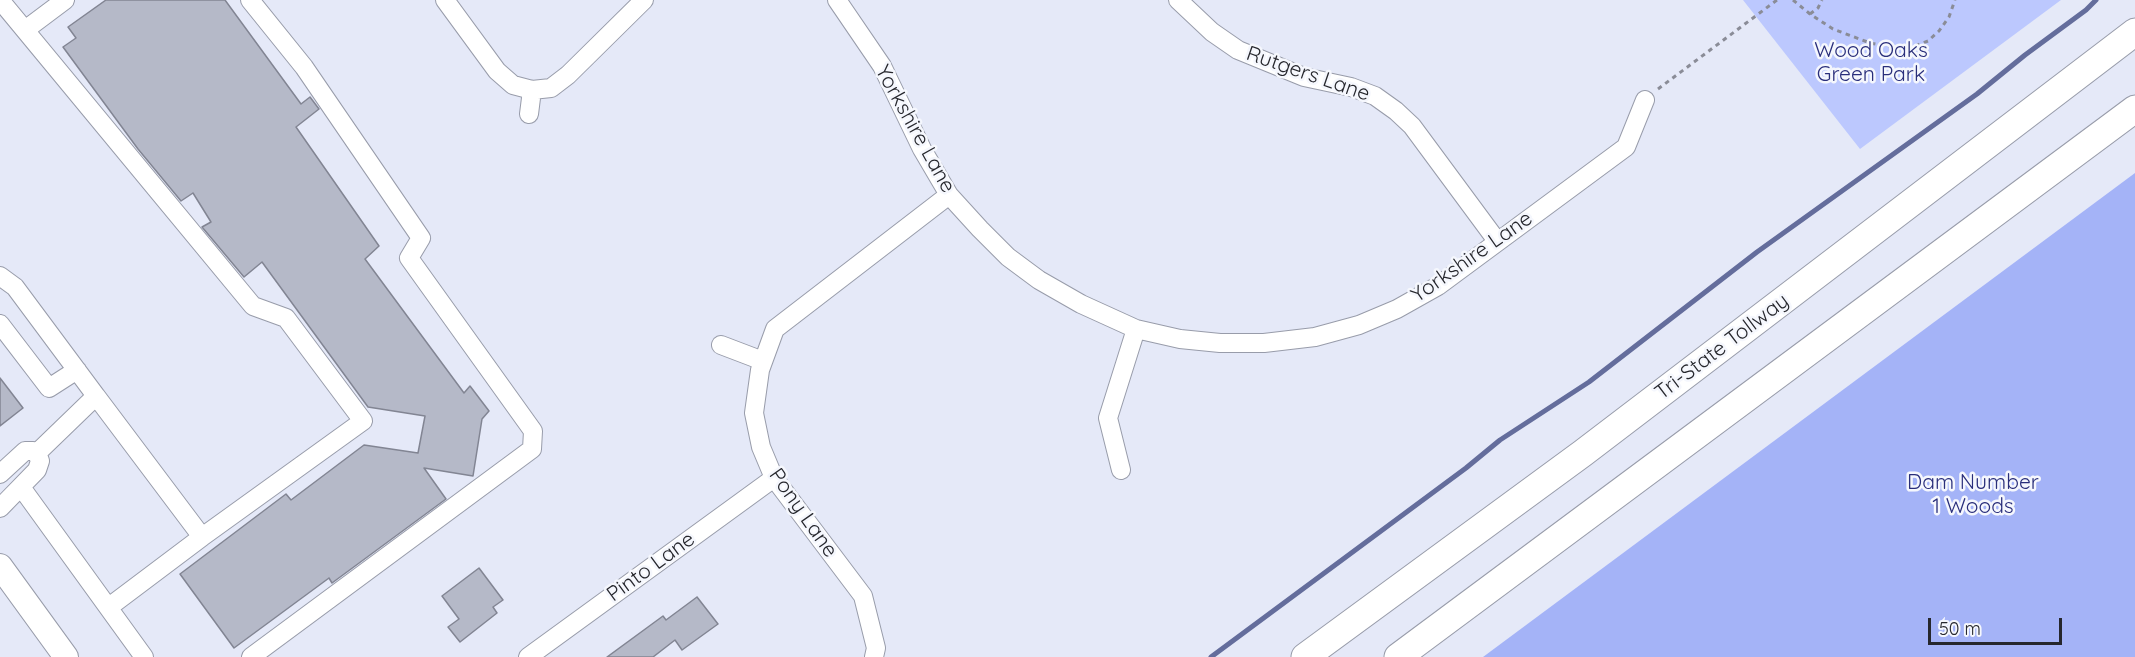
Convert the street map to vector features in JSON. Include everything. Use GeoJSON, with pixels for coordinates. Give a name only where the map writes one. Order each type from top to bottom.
{"type":"FeatureCollection","features":[{"type":"Feature","properties":{"kind":"highway","name":"Tri-State Tollway"},"geometry":{"type":"LineString","coordinates":[[1305,657],[1583,453],[2135,32]]}},
{"type":"Feature","properties":{"kind":"highway"},"geometry":{"type":"LineString","coordinates":[[1398,657],[2135,110]]}},
{"type":"Feature","properties":{"kind":"main road"},"geometry":{"type":"LineString","coordinates":[[0,566],[66,657]]}},
{"type":"Feature","properties":{"kind":"street"},"geometry":{"type":"LineString","coordinates":[[0,0],[253,306],[286,318],[363,421],[109,607]]}},
{"type":"Feature","properties":{"kind":"street"},"geometry":{"type":"LineString","coordinates":[[25,30],[65,0]]}},
{"type":"Feature","properties":{"kind":"street"},"geometry":{"type":"LineString","coordinates":[[250,0],[304,67],[421,238],[409,258],[533,431],[532,449],[251,657]]}},
{"type":"Feature","properties":{"kind":"street"},"geometry":{"type":"LineString","coordinates":[[445,0],[497,71],[513,85],[532,90],[551,88],[568,75],[644,0]]}},
{"type":"Feature","properties":{"kind":"street","name":"Yorkshire Lane"},"geometry":{"type":"LineString","coordinates":[[837,0],[882,66],[922,149],[949,195],[1008,257],[1040,280],[1081,304],[1136,328],[1180,339],[1220,343],[1264,343],[1315,337],[1359,325],[1396,309],[1438,286],[1626,147],[1645,100]]}},
{"type":"Feature","properties":{"kind":"street","name":"Rutgers Lane"},"geometry":{"type":"LineString","coordinates":[[1178,0],[1212,32],[1238,50],[1304,76],[1359,90],[1374,96],[1396,111],[1412,126],[1497,241]]}},
{"type":"Feature","properties":{"kind":"street"},"geometry":{"type":"LineString","coordinates":[[529,114],[532,90]]}},
{"type":"Feature","properties":{"kind":"street","name":"Pony Lane"},"geometry":{"type":"LineString","coordinates":[[874,657],[876,648],[863,596],[774,478],[761,447],[754,413],[760,370],[775,329],[949,195]]}},
{"type":"Feature","properties":{"kind":"street"},"geometry":{"type":"LineString","coordinates":[[0,278],[15,287],[202,537]]}},
{"type":"Feature","properties":{"kind":"street"},"geometry":{"type":"LineString","coordinates":[[0,324],[50,388],[77,370]]}},
{"type":"Feature","properties":{"kind":"street"},"geometry":{"type":"LineString","coordinates":[[1121,470],[1108,418],[1136,328]]}},
{"type":"Feature","properties":{"kind":"street"},"geometry":{"type":"LineString","coordinates":[[721,345],[763,361]]}},
{"type":"Feature","properties":{"kind":"street"},"geometry":{"type":"LineString","coordinates":[[37,453],[96,396]]}},
{"type":"Feature","properties":{"kind":"street"},"geometry":{"type":"LineString","coordinates":[[0,474],[26,451],[37,453]]}},
{"type":"Feature","properties":{"kind":"street"},"geometry":{"type":"LineString","coordinates":[[0,508],[37,470],[40,461],[37,453]]}},
{"type":"Feature","properties":{"kind":"street","name":"Pinto Lane"},"geometry":{"type":"LineString","coordinates":[[528,657],[774,478]]}},
{"type":"Feature","properties":{"kind":"street"},"geometry":{"type":"LineString","coordinates":[[21,487],[144,657]]}},
{"type":"Feature","properties":{"kind":"path"},"geometry":{"type":"LineString","coordinates":[[1645,100],[1776,0]]}},
{"type":"Feature","properties":{"kind":"path"},"geometry":{"type":"LineString","coordinates":[[1792,0],[1833,29],[1869,43],[1899,48],[1915,46],[1928,41],[1949,17],[1955,0]]}},
{"type":"Feature","properties":{"kind":"path"},"geometry":{"type":"LineString","coordinates":[[1810,14],[1818,8],[1822,0]]}},
{"type":"Feature","properties":{"kind":"green space","name":"Wood Oaks Green Park"},"geometry":{"type":"Polygon","coordinates":[[[1743,0],[2061,0],[1860,149],[1743,0]]]}},
{"type":"Feature","properties":{"kind":"green space","name":"Dam Number 1 Woods"},"geometry":{"type":"Polygon","coordinates":[[[2135,173],[2135,657],[1483,657],[2135,173]]]}},
{"type":"Feature","properties":{"kind":"building"},"geometry":{"type":"Polygon","coordinates":[[[106,0],[225,0],[301,104],[310,97],[319,109],[296,127],[379,246],[365,259],[464,393],[470,386],[489,411],[482,419],[473,476],[424,468],[446,499],[332,583],[329,578],[234,648],[180,574],[286,494],[291,500],[364,445],[418,453],[425,416],[368,407],[262,262],[244,277],[202,227],[211,222],[193,193],[181,201],[138,149],[63,47],[76,38],[68,27],[106,0]]]}},
{"type":"Feature","properties":{"kind":"building"},"geometry":{"type":"Polygon","coordinates":[[[0,378],[23,408],[0,426],[0,378]]]}},
{"type":"Feature","properties":{"kind":"building"},"geometry":{"type":"Polygon","coordinates":[[[479,568],[503,600],[493,607],[497,613],[460,642],[448,627],[459,619],[442,596],[479,568]]]}},
{"type":"Feature","properties":{"kind":"building"},"geometry":{"type":"Polygon","coordinates":[[[697,597],[718,624],[682,650],[675,640],[653,657],[607,657],[663,616],[666,620],[697,597]]]}},
{"type":"Feature","properties":{"kind":"waterway"},"geometry":{"type":"LineString","coordinates":[[1211,657],[1466,468],[1500,440],[1589,382],[1757,252],[1977,94],[2096,0]]}}]}
